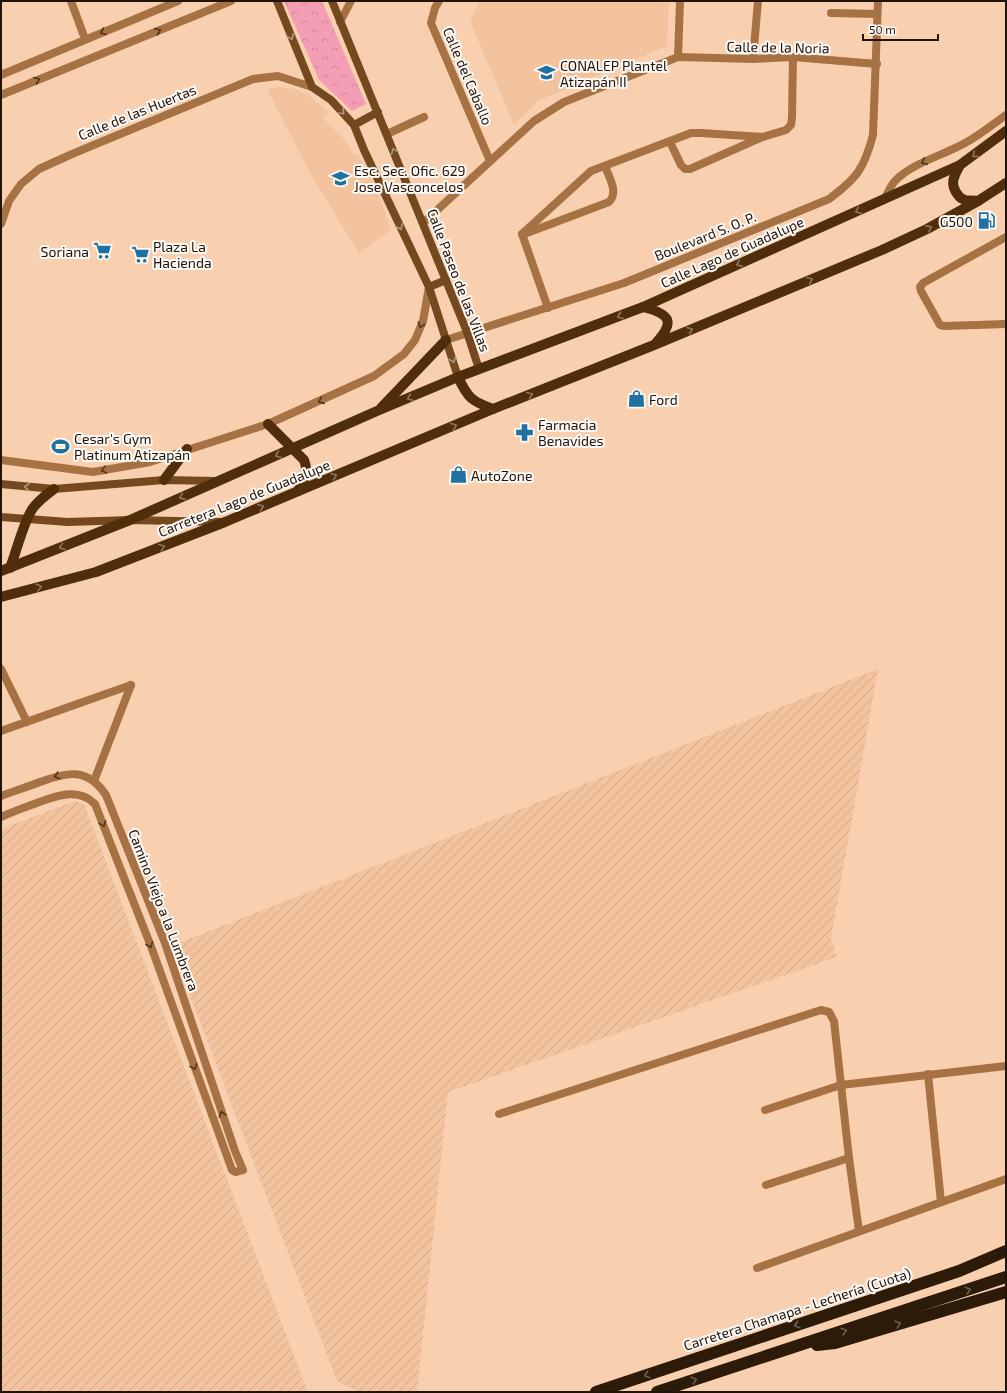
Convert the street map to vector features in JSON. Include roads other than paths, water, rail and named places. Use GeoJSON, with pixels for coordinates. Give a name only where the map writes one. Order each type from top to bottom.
{"type":"FeatureCollection","features":[{"type":"Feature","properties":{"kind":"highway","name":"Carretera Chamapa - Lechería (Cuota)"},"geometry":{"type":"LineString","coordinates":[[596,1392],[959,1271],[1006,1251]]}},
{"type":"Feature","properties":{"kind":"highway"},"geometry":{"type":"LineString","coordinates":[[657,1392],[1006,1277]]}},
{"type":"Feature","properties":{"kind":"highway"},"geometry":{"type":"LineString","coordinates":[[792,1348],[835,1343],[1006,1292]]}},
{"type":"Feature","properties":{"kind":"main road","name":"Calle Lago de Guadalupe"},"geometry":{"type":"LineString","coordinates":[[458,377],[643,307],[884,200],[960,165],[1006,131]]}},
{"type":"Feature","properties":{"kind":"main road"},"geometry":{"type":"LineString","coordinates":[[960,165],[952,184],[954,191],[959,197],[965,200],[978,201]]}},
{"type":"Feature","properties":{"kind":"main road"},"geometry":{"type":"LineString","coordinates":[[458,377],[466,394],[480,404],[493,409],[654,345],[882,250],[927,229],[978,201],[1006,183]]}},
{"type":"Feature","properties":{"kind":"main road"},"geometry":{"type":"LineString","coordinates":[[643,307],[655,310],[664,315],[668,321],[668,326],[654,345]]}},
{"type":"Feature","properties":{"kind":"main road"},"geometry":{"type":"LineString","coordinates":[[377,411],[446,340]]}},
{"type":"Feature","properties":{"kind":"main road","name":"Carretera Lago de Guadalupe"},"geometry":{"type":"LineString","coordinates":[[6,570],[130,520],[377,411],[458,377]]}},
{"type":"Feature","properties":{"kind":"main road","name":"Carretera Lago de Guadalupe"},"geometry":{"type":"LineString","coordinates":[[1,597],[96,572],[225,522],[493,409]]}},
{"type":"Feature","properties":{"kind":"main road"},"geometry":{"type":"LineString","coordinates":[[268,424],[294,448],[304,460],[307,467],[306,474],[298,490]]}},
{"type":"Feature","properties":{"kind":"main road"},"geometry":{"type":"LineString","coordinates":[[164,480],[187,449]]}},
{"type":"Feature","properties":{"kind":"main road"},"geometry":{"type":"LineString","coordinates":[[6,570],[31,510],[40,499],[54,489]]}},
{"type":"Feature","properties":{"kind":"street"},"geometry":{"type":"LineString","coordinates":[[71,1],[83,36]]}},
{"type":"Feature","properties":{"kind":"street"},"geometry":{"type":"LineString","coordinates":[[1,75],[83,36],[178,1]]}},
{"type":"Feature","properties":{"kind":"street"},"geometry":{"type":"LineString","coordinates":[[1,95],[231,1]]}},
{"type":"Feature","properties":{"kind":"street"},"geometry":{"type":"LineString","coordinates":[[276,1],[312,87],[331,100],[354,124],[364,150],[429,287],[458,377]]}},
{"type":"Feature","properties":{"kind":"street","name":"Calle Paseo de las Villas"},"geometry":{"type":"LineString","coordinates":[[332,1],[467,332],[479,369]]}},
{"type":"Feature","properties":{"kind":"street"},"geometry":{"type":"LineString","coordinates":[[340,22],[351,1]]}},
{"type":"Feature","properties":{"kind":"street","name":"Calle del Caballo"},"geometry":{"type":"LineString","coordinates":[[439,1],[435,8],[432,24],[490,161]]}},
{"type":"Feature","properties":{"kind":"street"},"geometry":{"type":"LineString","coordinates":[[423,223],[534,121],[564,102],[678,58],[680,1]]}},
{"type":"Feature","properties":{"kind":"street"},"geometry":{"type":"LineString","coordinates":[[753,59],[758,1]]}},
{"type":"Feature","properties":{"kind":"street","name":"Boulevard S. O. P."},"geometry":{"type":"LineString","coordinates":[[446,340],[467,332],[624,284],[823,202],[847,186],[868,156],[874,135],[878,1]]}},
{"type":"Feature","properties":{"kind":"street"},"geometry":{"type":"LineString","coordinates":[[831,13],[877,14]]}},
{"type":"Feature","properties":{"kind":"street"},"geometry":{"type":"LineString","coordinates":[[670,142],[681,165],[685,169],[690,169],[763,137],[786,130],[791,125],[793,57]]}},
{"type":"Feature","properties":{"kind":"street","name":"Calle de la Noria"},"geometry":{"type":"LineString","coordinates":[[678,58],[753,59],[793,57],[876,64]]}},
{"type":"Feature","properties":{"kind":"street","name":"Calle de las Huertas"},"geometry":{"type":"LineString","coordinates":[[1,224],[9,201],[21,184],[39,169],[72,154],[253,79],[278,76],[312,87]]}},
{"type":"Feature","properties":{"kind":"street"},"geometry":{"type":"LineString","coordinates":[[354,124],[378,112]]}},
{"type":"Feature","properties":{"kind":"street"},"geometry":{"type":"LineString","coordinates":[[884,200],[891,186],[896,180],[924,162],[967,142],[1006,115]]}},
{"type":"Feature","properties":{"kind":"street"},"geometry":{"type":"LineString","coordinates":[[387,134],[424,118]]}},
{"type":"Feature","properties":{"kind":"street"},"geometry":{"type":"LineString","coordinates":[[522,234],[591,171],[691,134],[702,133],[763,137]]}},
{"type":"Feature","properties":{"kind":"street"},"geometry":{"type":"LineString","coordinates":[[522,234],[609,202],[613,198],[614,190],[605,166]]}},
{"type":"Feature","properties":{"kind":"street"},"geometry":{"type":"LineString","coordinates":[[522,234],[548,308]]}},
{"type":"Feature","properties":{"kind":"street"},"geometry":{"type":"LineString","coordinates":[[1006,237],[923,283],[920,287],[940,325],[1006,324]]}},
{"type":"Feature","properties":{"kind":"street"},"geometry":{"type":"LineString","coordinates":[[429,287],[446,280]]}},
{"type":"Feature","properties":{"kind":"street"},"geometry":{"type":"LineString","coordinates":[[1,460],[93,472],[150,462],[268,424],[374,376],[404,354],[415,340],[423,321],[429,287]]}},
{"type":"Feature","properties":{"kind":"street"},"geometry":{"type":"LineString","coordinates":[[1,484],[54,489],[164,480],[217,481]]}},
{"type":"Feature","properties":{"kind":"street"},"geometry":{"type":"LineString","coordinates":[[1,517],[68,522],[130,520],[225,522]]}},
{"type":"Feature","properties":{"kind":"street"},"geometry":{"type":"LineString","coordinates":[[1,669],[28,722]]}},
{"type":"Feature","properties":{"kind":"street"},"geometry":{"type":"LineString","coordinates":[[1,731],[131,685],[94,782],[83,776],[74,774],[61,775],[1,796]]}},
{"type":"Feature","properties":{"kind":"street","name":"Camino Viejo a la Lumbrera"},"geometry":{"type":"LineString","coordinates":[[1,817],[59,795],[81,795],[90,798],[95,804],[152,949],[225,1154],[233,1172],[243,1170],[235,1151],[165,943],[106,795],[94,782]]}},
{"type":"Feature","properties":{"kind":"street"},"geometry":{"type":"LineString","coordinates":[[499,1114],[822,1010],[829,1012],[834,1021],[849,1158],[859,1230]]}},
{"type":"Feature","properties":{"kind":"street"},"geometry":{"type":"LineString","coordinates":[[765,1110],[841,1085],[1006,1066]]}},
{"type":"Feature","properties":{"kind":"street"},"geometry":{"type":"LineString","coordinates":[[928,1074],[941,1202]]}},
{"type":"Feature","properties":{"kind":"street"},"geometry":{"type":"LineString","coordinates":[[766,1185],[849,1158]]}},
{"type":"Feature","properties":{"kind":"street"},"geometry":{"type":"LineString","coordinates":[[757,1268],[859,1230],[1006,1179]]}},
{"type":"Feature","properties":{"kind":"place","name":"CONALEP Plantel Atizapán II"},"geometry":{"type":"Point","coordinates":[547,73]}},
{"type":"Feature","properties":{"kind":"place","name":"Esc. Sec. Ofic. 629 Jose Vasconcelos"},"geometry":{"type":"Point","coordinates":[341,178]}},
{"type":"Feature","properties":{"kind":"place","name":"G500"},"geometry":{"type":"Point","coordinates":[986,221]}},
{"type":"Feature","properties":{"kind":"place","name":"Soriana"},"geometry":{"type":"Point","coordinates":[102,251]}},
{"type":"Feature","properties":{"kind":"place","name":"Plaza La Hacienda"},"geometry":{"type":"Point","coordinates":[140,254]}},
{"type":"Feature","properties":{"kind":"place","name":"Ford"},"geometry":{"type":"Point","coordinates":[636,399]}},
{"type":"Feature","properties":{"kind":"place","name":"Farmacia Benavides"},"geometry":{"type":"Point","coordinates":[525,432]}},
{"type":"Feature","properties":{"kind":"place","name":"Cesar's Gym Platinum Atizapán"},"geometry":{"type":"Point","coordinates":[61,446]}},
{"type":"Feature","properties":{"kind":"place","name":"AutoZone"},"geometry":{"type":"Point","coordinates":[458,475]}}]}
